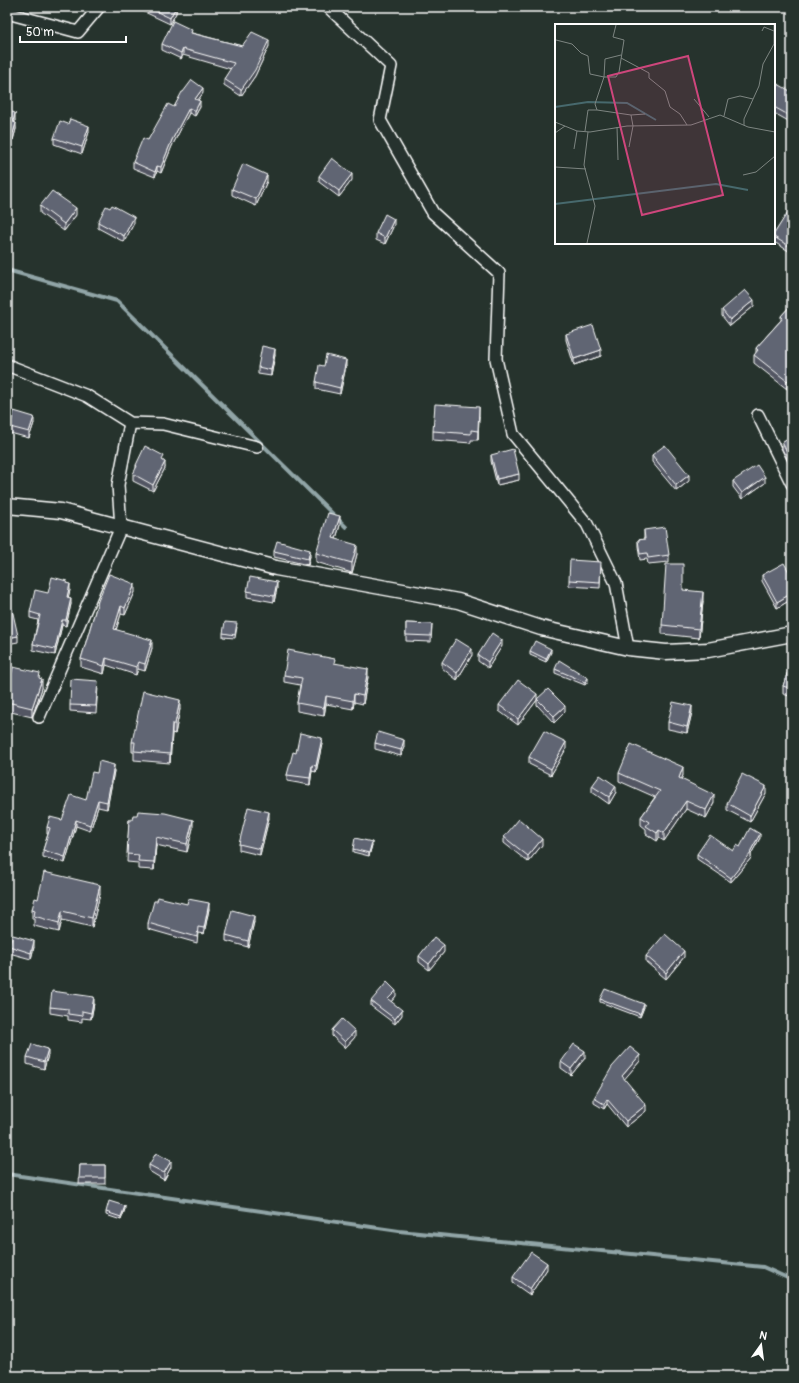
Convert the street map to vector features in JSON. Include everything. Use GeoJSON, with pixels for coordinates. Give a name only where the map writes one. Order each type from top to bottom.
{"type":"FeatureCollection","features":[{"type":"Feature","properties":{"kind":"street"},"geometry":{"type":"LineString","coordinates":[[7,13],[78,32],[99,7]]}},
{"type":"Feature","properties":{"kind":"street"},"geometry":{"type":"LineString","coordinates":[[328,7],[391,66],[380,120],[434,213],[499,273],[496,359],[513,434],[587,524],[616,583],[628,648]]}},
{"type":"Feature","properties":{"kind":"street"},"geometry":{"type":"LineString","coordinates":[[7,365],[87,396],[130,423],[163,424],[257,447]]}},
{"type":"Feature","properties":{"kind":"street"},"geometry":{"type":"LineString","coordinates":[[758,415],[792,484]]}},
{"type":"Feature","properties":{"kind":"street"},"geometry":{"type":"LineString","coordinates":[[39,717],[121,527],[118,485],[130,423]]}},
{"type":"Feature","properties":{"kind":"street"},"geometry":{"type":"LineString","coordinates":[[7,506],[61,511],[276,568],[458,601],[541,628],[628,648],[666,652],[708,650],[792,634]]}},
{"type":"Feature","properties":{"kind":"building"},"geometry":{"type":"Polygon","coordinates":[[[147,7],[176,7],[170,18],[147,7]]]}},
{"type":"Feature","properties":{"kind":"building"},"geometry":{"type":"Polygon","coordinates":[[[173,21],[192,30],[191,33],[242,46],[252,32],[269,40],[255,70],[241,90],[224,79],[234,63],[183,49],[181,53],[162,44],[173,21]]]}},
{"type":"Feature","properties":{"kind":"building"},"geometry":{"type":"Polygon","coordinates":[[[192,80],[203,88],[195,99],[200,101],[195,111],[189,108],[172,140],[161,167],[157,166],[155,172],[133,162],[143,138],[148,140],[168,104],[174,107],[182,92],[192,80]]]}},
{"type":"Feature","properties":{"kind":"building"},"geometry":{"type":"Polygon","coordinates":[[[7,82],[10,82],[7,92],[7,82]]]}},
{"type":"Feature","properties":{"kind":"building"},"geometry":{"type":"Polygon","coordinates":[[[778,84],[792,92],[792,117],[775,108],[775,91],[778,84]]]}},
{"type":"Feature","properties":{"kind":"building"},"geometry":{"type":"Polygon","coordinates":[[[7,110],[15,113],[13,122],[16,123],[13,133],[7,131],[7,110]]]}},
{"type":"Feature","properties":{"kind":"building"},"geometry":{"type":"Polygon","coordinates":[[[70,119],[89,126],[82,147],[54,138],[60,121],[68,124],[70,119]]]}},
{"type":"Feature","properties":{"kind":"building"},"geometry":{"type":"Polygon","coordinates":[[[332,158],[352,174],[339,191],[319,176],[332,158]]]}},
{"type":"Feature","properties":{"kind":"building"},"geometry":{"type":"Polygon","coordinates":[[[243,164],[267,175],[256,199],[232,189],[243,164]]]}},
{"type":"Feature","properties":{"kind":"building"},"geometry":{"type":"Polygon","coordinates":[[[52,191],[76,208],[64,224],[40,206],[52,191]]]}},
{"type":"Feature","properties":{"kind":"building"},"geometry":{"type":"Polygon","coordinates":[[[112,205],[134,217],[124,236],[98,222],[106,206],[110,208],[112,205]]]}},
{"type":"Feature","properties":{"kind":"building"},"geometry":{"type":"Polygon","coordinates":[[[792,207],[792,248],[775,238],[775,232],[792,207]]]}},
{"type":"Feature","properties":{"kind":"building"},"geometry":{"type":"Polygon","coordinates":[[[385,214],[394,219],[385,238],[376,233],[385,214]]]}},
{"type":"Feature","properties":{"kind":"building"},"geometry":{"type":"Polygon","coordinates":[[[7,242],[10,243],[7,250],[7,242]]]}},
{"type":"Feature","properties":{"kind":"building"},"geometry":{"type":"Polygon","coordinates":[[[745,290],[754,300],[730,320],[722,310],[745,290]]]}},
{"type":"Feature","properties":{"kind":"building"},"geometry":{"type":"Polygon","coordinates":[[[792,304],[792,339],[789,342],[792,345],[792,376],[787,381],[754,355],[758,350],[756,348],[783,318],[781,316],[792,304]]]}},
{"type":"Feature","properties":{"kind":"building"},"geometry":{"type":"Polygon","coordinates":[[[593,325],[601,350],[574,359],[566,334],[593,325]]]}},
{"type":"Feature","properties":{"kind":"building"},"geometry":{"type":"Polygon","coordinates":[[[262,346],[275,349],[271,370],[258,367],[262,346]]]}},
{"type":"Feature","properties":{"kind":"building"},"geometry":{"type":"Polygon","coordinates":[[[326,355],[346,360],[340,388],[316,382],[319,365],[324,366],[326,355]]]}},
{"type":"Feature","properties":{"kind":"building"},"geometry":{"type":"Polygon","coordinates":[[[435,404],[479,407],[478,431],[471,430],[471,434],[433,431],[435,404]]]}},
{"type":"Feature","properties":{"kind":"building"},"geometry":{"type":"Polygon","coordinates":[[[14,411],[34,417],[29,432],[10,427],[14,411]]]}},
{"type":"Feature","properties":{"kind":"building"},"geometry":{"type":"Polygon","coordinates":[[[792,435],[792,453],[789,456],[782,442],[792,435]]]}},
{"type":"Feature","properties":{"kind":"building"},"geometry":{"type":"Polygon","coordinates":[[[665,445],[689,475],[676,485],[652,455],[665,445]]]}},
{"type":"Feature","properties":{"kind":"building"},"geometry":{"type":"Polygon","coordinates":[[[145,446],[164,456],[162,460],[165,462],[153,485],[133,474],[145,446]]]}},
{"type":"Feature","properties":{"kind":"building"},"geometry":{"type":"Polygon","coordinates":[[[513,449],[519,474],[497,479],[491,455],[513,449]]]}},
{"type":"Feature","properties":{"kind":"building"},"geometry":{"type":"Polygon","coordinates":[[[757,465],[765,477],[742,493],[733,481],[757,465]]]}},
{"type":"Feature","properties":{"kind":"building"},"geometry":{"type":"Polygon","coordinates":[[[328,513],[340,516],[333,538],[357,545],[352,563],[316,553],[328,513]]]}},
{"type":"Feature","properties":{"kind":"building"},"geometry":{"type":"Polygon","coordinates":[[[665,527],[669,555],[648,558],[647,553],[640,554],[638,540],[645,539],[644,530],[665,527]]]}},
{"type":"Feature","properties":{"kind":"building"},"geometry":{"type":"Polygon","coordinates":[[[277,541],[310,550],[308,559],[274,551],[277,541]]]}},
{"type":"Feature","properties":{"kind":"building"},"geometry":{"type":"Polygon","coordinates":[[[570,560],[601,562],[600,582],[569,580],[570,560]]]}},
{"type":"Feature","properties":{"kind":"building"},"geometry":{"type":"Polygon","coordinates":[[[784,563],[792,577],[792,593],[777,602],[762,575],[784,563]]]}},
{"type":"Feature","properties":{"kind":"building"},"geometry":{"type":"Polygon","coordinates":[[[666,564],[683,564],[683,590],[703,592],[699,629],[662,625],[666,564]]]}},
{"type":"Feature","properties":{"kind":"building"},"geometry":{"type":"Polygon","coordinates":[[[109,574],[135,584],[125,608],[121,606],[114,629],[152,640],[145,664],[138,662],[136,667],[106,658],[104,666],[81,659],[98,601],[109,574]]]}},
{"type":"Feature","properties":{"kind":"building"},"geometry":{"type":"Polygon","coordinates":[[[52,577],[67,581],[66,583],[70,584],[67,597],[71,598],[66,620],[62,620],[55,649],[33,644],[40,615],[30,612],[35,590],[48,593],[52,577]]]}},
{"type":"Feature","properties":{"kind":"building"},"geometry":{"type":"Polygon","coordinates":[[[250,577],[277,582],[274,596],[247,591],[250,577]]]}},
{"type":"Feature","properties":{"kind":"building"},"geometry":{"type":"Polygon","coordinates":[[[12,609],[18,636],[7,638],[7,610],[12,609]]]}},
{"type":"Feature","properties":{"kind":"building"},"geometry":{"type":"Polygon","coordinates":[[[225,622],[237,623],[235,635],[223,633],[225,622]]]}},
{"type":"Feature","properties":{"kind":"building"},"geometry":{"type":"Polygon","coordinates":[[[406,623],[432,624],[431,636],[406,635],[406,623]]]}},
{"type":"Feature","properties":{"kind":"building"},"geometry":{"type":"Polygon","coordinates":[[[492,633],[502,640],[488,662],[478,655],[492,633]]]}},
{"type":"Feature","properties":{"kind":"building"},"geometry":{"type":"Polygon","coordinates":[[[456,639],[472,649],[457,673],[442,662],[456,639]]]}},
{"type":"Feature","properties":{"kind":"building"},"geometry":{"type":"Polygon","coordinates":[[[535,641],[551,649],[546,659],[530,651],[535,641]]]}},
{"type":"Feature","properties":{"kind":"building"},"geometry":{"type":"Polygon","coordinates":[[[288,650],[335,659],[334,663],[368,669],[363,696],[354,694],[353,701],[326,696],[324,708],[297,703],[302,678],[284,675],[288,650]]]}},
{"type":"Feature","properties":{"kind":"building"},"geometry":{"type":"Polygon","coordinates":[[[792,659],[792,689],[783,686],[792,659]]]}},
{"type":"Feature","properties":{"kind":"building"},"geometry":{"type":"Polygon","coordinates":[[[559,660],[588,678],[585,682],[555,669],[559,660]]]}},
{"type":"Feature","properties":{"kind":"building"},"geometry":{"type":"Polygon","coordinates":[[[13,667],[40,673],[39,678],[42,679],[32,708],[7,702],[7,694],[13,667]]]}},
{"type":"Feature","properties":{"kind":"building"},"geometry":{"type":"Polygon","coordinates":[[[71,679],[98,681],[96,706],[70,705],[71,679]]]}},
{"type":"Feature","properties":{"kind":"building"},"geometry":{"type":"Polygon","coordinates":[[[518,680],[537,694],[518,719],[499,705],[518,680]]]}},
{"type":"Feature","properties":{"kind":"building"},"geometry":{"type":"Polygon","coordinates":[[[548,689],[565,706],[554,716],[537,699],[548,689]]]}},
{"type":"Feature","properties":{"kind":"building"},"geometry":{"type":"Polygon","coordinates":[[[143,691],[180,700],[175,724],[172,724],[170,754],[134,751],[135,742],[132,742],[143,691]]]}},
{"type":"Feature","properties":{"kind":"building"},"geometry":{"type":"Polygon","coordinates":[[[673,702],[692,706],[687,727],[668,722],[673,702]]]}},
{"type":"Feature","properties":{"kind":"building"},"geometry":{"type":"Polygon","coordinates":[[[544,731],[566,742],[551,769],[529,757],[544,731]]]}},
{"type":"Feature","properties":{"kind":"building"},"geometry":{"type":"Polygon","coordinates":[[[378,732],[404,740],[401,750],[375,743],[378,732]]]}},
{"type":"Feature","properties":{"kind":"building"},"geometry":{"type":"Polygon","coordinates":[[[300,733],[322,738],[316,766],[312,765],[310,778],[287,775],[293,752],[296,753],[300,733]]]}},
{"type":"Feature","properties":{"kind":"building"},"geometry":{"type":"Polygon","coordinates":[[[631,744],[683,767],[679,778],[714,795],[706,810],[686,801],[664,833],[659,830],[657,833],[646,826],[649,822],[641,817],[660,791],[619,773],[631,744]]]}},
{"type":"Feature","properties":{"kind":"building"},"geometry":{"type":"Polygon","coordinates":[[[99,761],[114,765],[107,802],[98,800],[90,825],[76,820],[65,857],[43,850],[50,828],[47,827],[50,817],[62,820],[71,795],[86,800],[92,772],[97,773],[99,761]]]}},
{"type":"Feature","properties":{"kind":"building"},"geometry":{"type":"Polygon","coordinates":[[[742,774],[766,786],[750,816],[727,803],[742,774]]]}},
{"type":"Feature","properties":{"kind":"building"},"geometry":{"type":"Polygon","coordinates":[[[600,775],[616,786],[609,797],[592,786],[600,775]]]}},
{"type":"Feature","properties":{"kind":"building"},"geometry":{"type":"Polygon","coordinates":[[[248,807],[269,812],[260,849],[239,844],[248,807]]]}},
{"type":"Feature","properties":{"kind":"building"},"geometry":{"type":"Polygon","coordinates":[[[138,811],[165,813],[193,820],[187,844],[156,837],[154,862],[138,861],[139,855],[127,854],[129,820],[132,820],[133,815],[137,815],[138,811]]]}},
{"type":"Feature","properties":{"kind":"building"},"geometry":{"type":"Polygon","coordinates":[[[519,819],[542,839],[528,856],[504,837],[519,819]]]}},
{"type":"Feature","properties":{"kind":"building"},"geometry":{"type":"Polygon","coordinates":[[[750,828],[760,834],[750,852],[751,853],[731,878],[697,854],[710,835],[733,851],[737,845],[740,847],[750,828]]]}},
{"type":"Feature","properties":{"kind":"building"},"geometry":{"type":"Polygon","coordinates":[[[355,838],[372,842],[369,853],[353,849],[355,838]]]}},
{"type":"Feature","properties":{"kind":"building"},"geometry":{"type":"Polygon","coordinates":[[[44,872],[100,885],[92,918],[62,911],[59,923],[34,916],[35,910],[32,909],[35,898],[38,899],[44,872]]]}},
{"type":"Feature","properties":{"kind":"building"},"geometry":{"type":"Polygon","coordinates":[[[158,897],[187,904],[188,899],[209,903],[204,928],[198,927],[197,937],[148,923],[154,901],[157,901],[158,897]]]}},
{"type":"Feature","properties":{"kind":"building"},"geometry":{"type":"Polygon","coordinates":[[[232,910],[254,916],[248,941],[226,935],[232,910]]]}},
{"type":"Feature","properties":{"kind":"building"},"geometry":{"type":"Polygon","coordinates":[[[665,934],[684,951],[666,973],[646,956],[665,934]]]}},
{"type":"Feature","properties":{"kind":"building"},"geometry":{"type":"Polygon","coordinates":[[[13,935],[34,941],[31,953],[9,946],[13,935]]]}},
{"type":"Feature","properties":{"kind":"building"},"geometry":{"type":"Polygon","coordinates":[[[434,937],[444,945],[429,964],[419,956],[434,937]]]}},
{"type":"Feature","properties":{"kind":"building"},"geometry":{"type":"Polygon","coordinates":[[[387,982],[396,991],[388,999],[402,1010],[395,1019],[371,1001],[387,982]]]}},
{"type":"Feature","properties":{"kind":"building"},"geometry":{"type":"Polygon","coordinates":[[[605,989],[644,1004],[640,1014],[600,999],[605,989]]]}},
{"type":"Feature","properties":{"kind":"building"},"geometry":{"type":"Polygon","coordinates":[[[52,991],[94,997],[91,1013],[82,1011],[82,1016],[68,1014],[68,1009],[50,1007],[52,991]]]}},
{"type":"Feature","properties":{"kind":"building"},"geometry":{"type":"Polygon","coordinates":[[[342,1019],[355,1031],[345,1042],[332,1030],[342,1019]]]}},
{"type":"Feature","properties":{"kind":"building"},"geometry":{"type":"Polygon","coordinates":[[[32,1044],[48,1049],[44,1062],[27,1057],[32,1044]]]}},
{"type":"Feature","properties":{"kind":"building"},"geometry":{"type":"Polygon","coordinates":[[[574,1044],[585,1051],[571,1069],[561,1062],[574,1044]]]}},
{"type":"Feature","properties":{"kind":"building"},"geometry":{"type":"Polygon","coordinates":[[[630,1047],[640,1055],[622,1076],[646,1105],[626,1121],[607,1099],[604,1104],[594,1098],[612,1067],[630,1047]]]}},
{"type":"Feature","properties":{"kind":"building"},"geometry":{"type":"Polygon","coordinates":[[[156,1153],[171,1161],[164,1173],[149,1165],[156,1153]]]}},
{"type":"Feature","properties":{"kind":"building"},"geometry":{"type":"Polygon","coordinates":[[[80,1165],[105,1165],[105,1178],[79,1178],[80,1165]]]}},
{"type":"Feature","properties":{"kind":"building"},"geometry":{"type":"Polygon","coordinates":[[[109,1201],[125,1206],[121,1217],[106,1212],[109,1201]]]}},
{"type":"Feature","properties":{"kind":"building"},"geometry":{"type":"Polygon","coordinates":[[[531,1252],[547,1263],[530,1289],[513,1277],[531,1252]]]}},
{"type":"Feature","properties":{"kind":"waterway"},"geometry":{"type":"LineString","coordinates":[[7,270],[117,301],[346,527]]}},
{"type":"Feature","properties":{"kind":"waterway"},"geometry":{"type":"LineString","coordinates":[[7,1174],[399,1231],[763,1267],[792,1280]]}}]}
